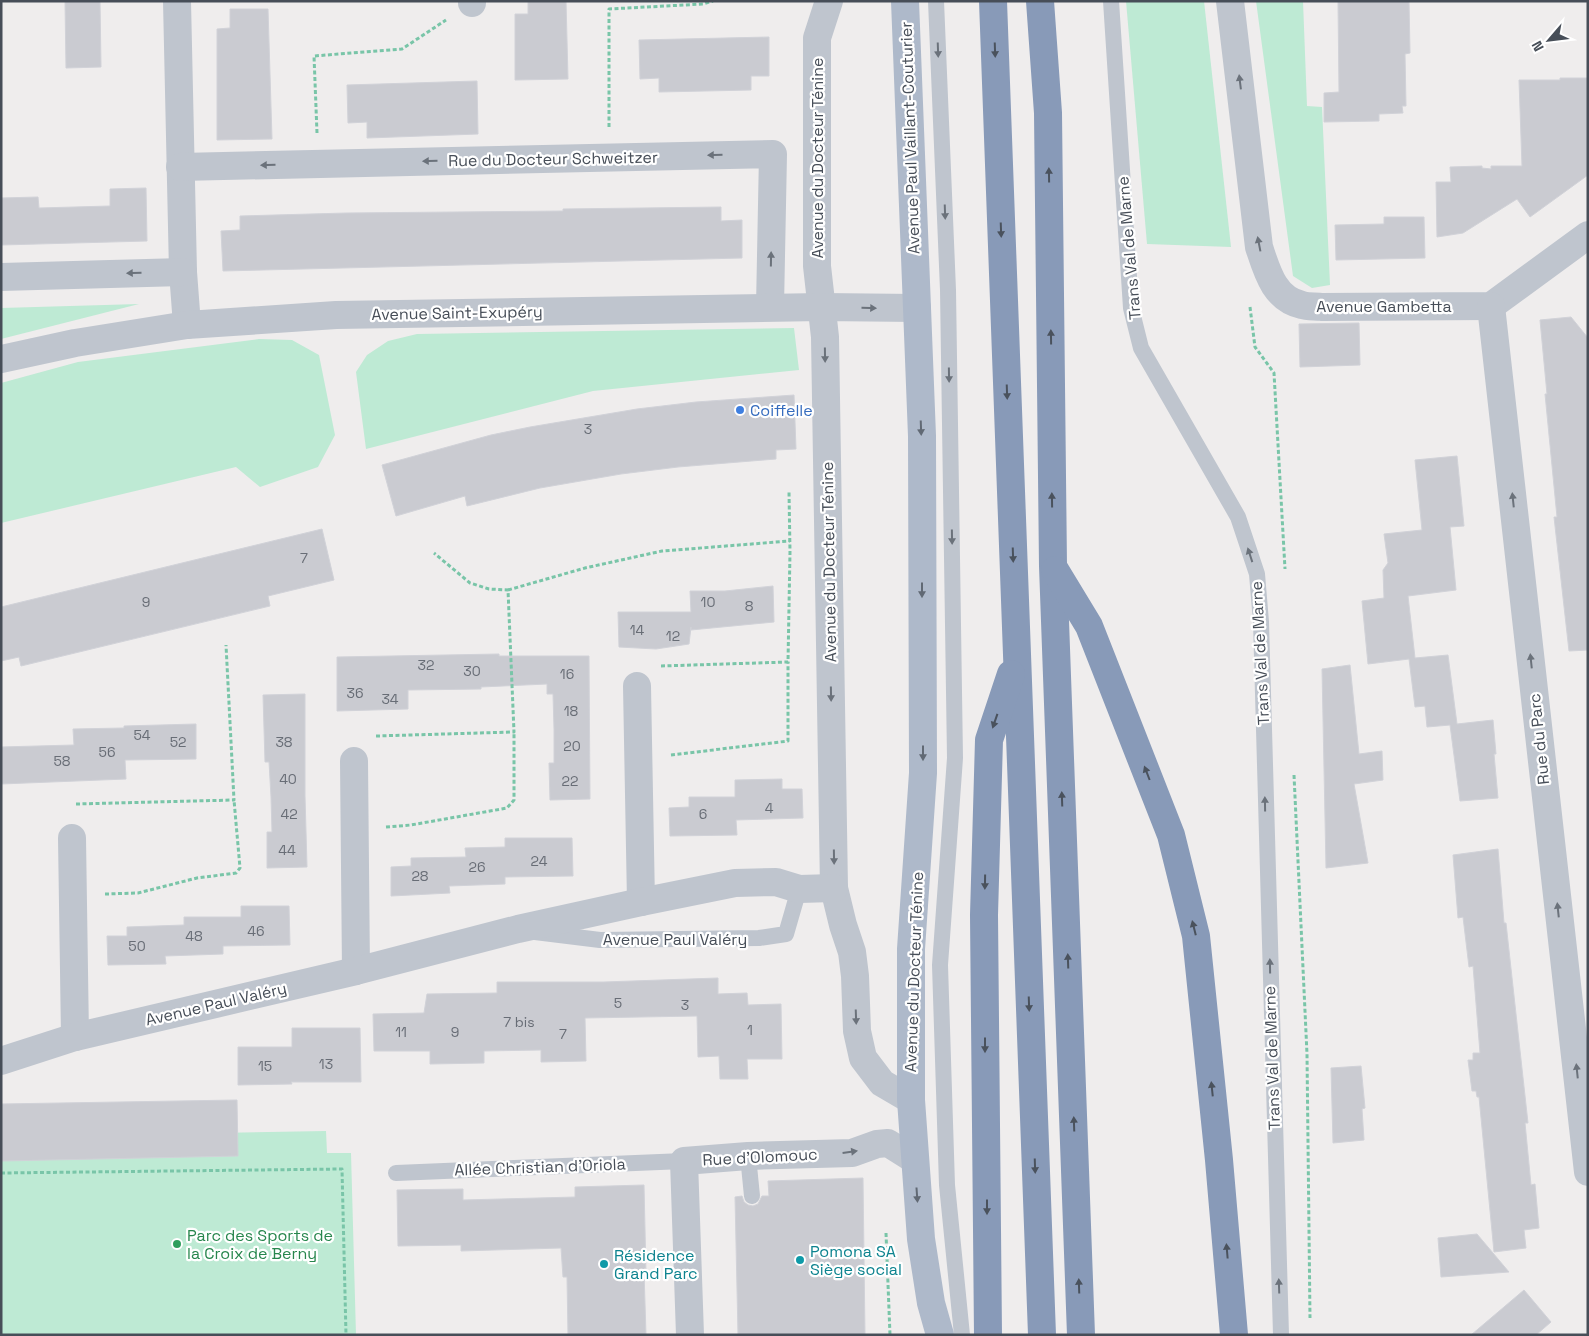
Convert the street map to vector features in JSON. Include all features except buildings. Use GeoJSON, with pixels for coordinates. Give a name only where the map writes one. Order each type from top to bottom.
{"type":"FeatureCollection","features":[{"type":"Feature","properties":{"kind":"highway"},"geometry":{"type":"LineString","coordinates":[[993,1],[1042,1335]]}},
{"type":"Feature","properties":{"kind":"highway"},"geometry":{"type":"LineString","coordinates":[[1040,1],[1048,113],[1053,566],[1081,1335]]}},
{"type":"Feature","properties":{"kind":"highway"},"geometry":{"type":"LineString","coordinates":[[1053,566],[1088,626],[1167,826],[1196,936],[1219,1160],[1234,1335]]}},
{"type":"Feature","properties":{"kind":"highway"},"geometry":{"type":"LineString","coordinates":[[988,1335],[984,915],[989,740],[1016,658]]}},
{"type":"Feature","properties":{"kind":"main road","name":"Avenue Paul Vaillant-Couturier"},"geometry":{"type":"LineString","coordinates":[[904,1],[915,274]]}},
{"type":"Feature","properties":{"kind":"main road","name":"Avenue du Docteur Ténine"},"geometry":{"type":"LineString","coordinates":[[915,274],[922,436],[923,773],[911,949],[911,1100],[920,1239],[931,1303],[940,1335]]}},
{"type":"Feature","properties":{"kind":"street"},"geometry":{"type":"LineString","coordinates":[[177,1],[183,272],[187,325]]}},
{"type":"Feature","properties":{"kind":"street","name":"Avenue du Docteur Ténine"},"geometry":{"type":"LineString","coordinates":[[830,1],[817,38],[817,266],[825,337],[834,888],[852,952],[857,1031],[863,1058],[882,1083],[911,1100]]}},
{"type":"Feature","properties":{"kind":"street","name":"Avenue Gambetta"},"geometry":{"type":"LineString","coordinates":[[1230,1],[1259,247],[1268,274],[1276,289],[1286,299],[1302,305],[1322,307],[1491,306]]}},
{"type":"Feature","properties":{"kind":"street","name":"Rue du Docteur Schweitzer"},"geometry":{"type":"LineString","coordinates":[[180,167],[773,154],[770,307]]}},
{"type":"Feature","properties":{"kind":"street"},"geometry":{"type":"LineString","coordinates":[[1491,306],[1588,235]]}},
{"type":"Feature","properties":{"kind":"street"},"geometry":{"type":"LineString","coordinates":[[1,277],[183,272]]}},
{"type":"Feature","properties":{"kind":"street","name":"Rue du Parc"},"geometry":{"type":"LineString","coordinates":[[1491,306],[1588,1172]]}},
{"type":"Feature","properties":{"kind":"street","name":"Avenue Saint-Exupéry"},"geometry":{"type":"LineString","coordinates":[[1,359],[75,343],[187,325],[336,315],[770,307],[917,308]]}},
{"type":"Feature","properties":{"kind":"street"},"geometry":{"type":"LineString","coordinates":[[637,686],[641,902]]}},
{"type":"Feature","properties":{"kind":"street"},"geometry":{"type":"LineString","coordinates":[[354,761],[356,971]]}},
{"type":"Feature","properties":{"kind":"street"},"geometry":{"type":"LineString","coordinates":[[72,838],[75,1037]]}},
{"type":"Feature","properties":{"kind":"street","name":"Avenue Paul Valéry"},"geometry":{"type":"LineString","coordinates":[[1,1061],[75,1037],[356,971],[518,929],[641,902],[735,883],[776,882],[799,889],[834,888]]}},
{"type":"Feature","properties":{"kind":"street","name":"Rue d'Olomouc"},"geometry":{"type":"LineString","coordinates":[[690,1335],[684,1160],[852,1153],[877,1144],[888,1143],[915,1160]]}},
{"type":"Feature","properties":{"kind":"lane"},"geometry":{"type":"LineString","coordinates":[[936,1],[948,290],[955,758],[940,965],[947,1185],[962,1335]]}},
{"type":"Feature","properties":{"kind":"lane","name":"Trans Val de Marne"},"geometry":{"type":"LineString","coordinates":[[1111,1],[1131,308],[1141,348],[1238,517],[1257,574],[1261,622],[1281,1335]]}},
{"type":"Feature","properties":{"kind":"lane","name":"Avenue Paul Valéry"},"geometry":{"type":"LineString","coordinates":[[518,929],[600,940],[760,938],[786,934],[799,889]]}},
{"type":"Feature","properties":{"kind":"lane"},"geometry":{"type":"LineString","coordinates":[[748,1156],[752,1196]]}},
{"type":"Feature","properties":{"kind":"lane","name":"Allée Christian d'Oriola"},"geometry":{"type":"LineString","coordinates":[[396,1173],[684,1160]]}},
{"type":"Feature","properties":{"kind":"path"},"geometry":{"type":"LineString","coordinates":[[609,157],[609,9],[703,4],[713,1]]}},
{"type":"Feature","properties":{"kind":"path"},"geometry":{"type":"LineString","coordinates":[[318,164],[314,56],[402,49],[472,2]]}},
{"type":"Feature","properties":{"kind":"path"},"geometry":{"type":"LineString","coordinates":[[1274,373],[1285,570]]}},
{"type":"Feature","properties":{"kind":"path"},"geometry":{"type":"LineString","coordinates":[[639,758],[788,741],[789,492]]}},
{"type":"Feature","properties":{"kind":"path"},"geometry":{"type":"LineString","coordinates":[[434,553],[470,583],[489,589],[508,590],[585,568],[662,552],[790,541]]}},
{"type":"Feature","properties":{"kind":"path"},"geometry":{"type":"LineString","coordinates":[[355,830],[411,825],[508,808],[514,800],[514,732],[508,590]]}},
{"type":"Feature","properties":{"kind":"path"},"geometry":{"type":"LineString","coordinates":[[72,896],[138,893],[198,878],[236,873],[240,868],[234,800],[226,645]]}},
{"type":"Feature","properties":{"kind":"path"},"geometry":{"type":"LineString","coordinates":[[637,686],[637,667],[788,662]]}},
{"type":"Feature","properties":{"kind":"path"},"geometry":{"type":"LineString","coordinates":[[354,761],[353,737],[514,732]]}},
{"type":"Feature","properties":{"kind":"path"},"geometry":{"type":"LineString","coordinates":[[1294,768],[1307,1054],[1310,1325]]}},
{"type":"Feature","properties":{"kind":"path"},"geometry":{"type":"LineString","coordinates":[[72,838],[70,804],[234,800]]}},
{"type":"Feature","properties":{"kind":"path"},"geometry":{"type":"LineString","coordinates":[[1,1173],[342,1169],[346,1335]]}},
{"type":"Feature","properties":{"kind":"path"},"geometry":{"type":"LineString","coordinates":[[886,1226],[890,1335]]}},
{"type":"Feature","properties":{"kind":"green space"},"geometry":{"type":"Polygon","coordinates":[[[1126,1],[1204,1],[1231,247],[1147,244],[1126,1]]]}},
{"type":"Feature","properties":{"kind":"green space"},"geometry":{"type":"Polygon","coordinates":[[[1256,1],[1303,1],[1307,106],[1322,107],[1330,285],[1312,288],[1293,276],[1256,1]]]}},
{"type":"Feature","properties":{"kind":"green space"},"geometry":{"type":"Polygon","coordinates":[[[139,304],[1,339],[1,308],[139,304]]]}},
{"type":"Feature","properties":{"kind":"green space"},"geometry":{"type":"Polygon","coordinates":[[[794,328],[799,370],[593,391],[366,449],[356,372],[367,355],[388,341],[417,334],[794,328]]]}},
{"type":"Feature","properties":{"kind":"green space"},"geometry":{"type":"Polygon","coordinates":[[[259,339],[292,340],[319,355],[335,435],[318,467],[260,487],[236,467],[1,523],[1,383],[78,362],[259,339]]]}},
{"type":"Feature","properties":{"kind":"green space","name":"Parc des Sports de la Croix de Berny"},"geometry":{"type":"Polygon","coordinates":[[[326,1131],[327,1153],[351,1153],[356,1335],[1,1335],[1,1137],[326,1131]]]}},
{"type":"Feature","properties":{"kind":"place","name":"Coiffelle"},"geometry":{"type":"Point","coordinates":[740,410]}},
{"type":"Feature","properties":{"kind":"place","name":"Parc des Sports de la Croix de Berny"},"geometry":{"type":"Point","coordinates":[177,1244]}},
{"type":"Feature","properties":{"kind":"place","name":"Pomona SA Siège social"},"geometry":{"type":"Point","coordinates":[800,1260]}},
{"type":"Feature","properties":{"kind":"place","name":"Résidence Grand Parc"},"geometry":{"type":"Point","coordinates":[604,1264]}}]}
